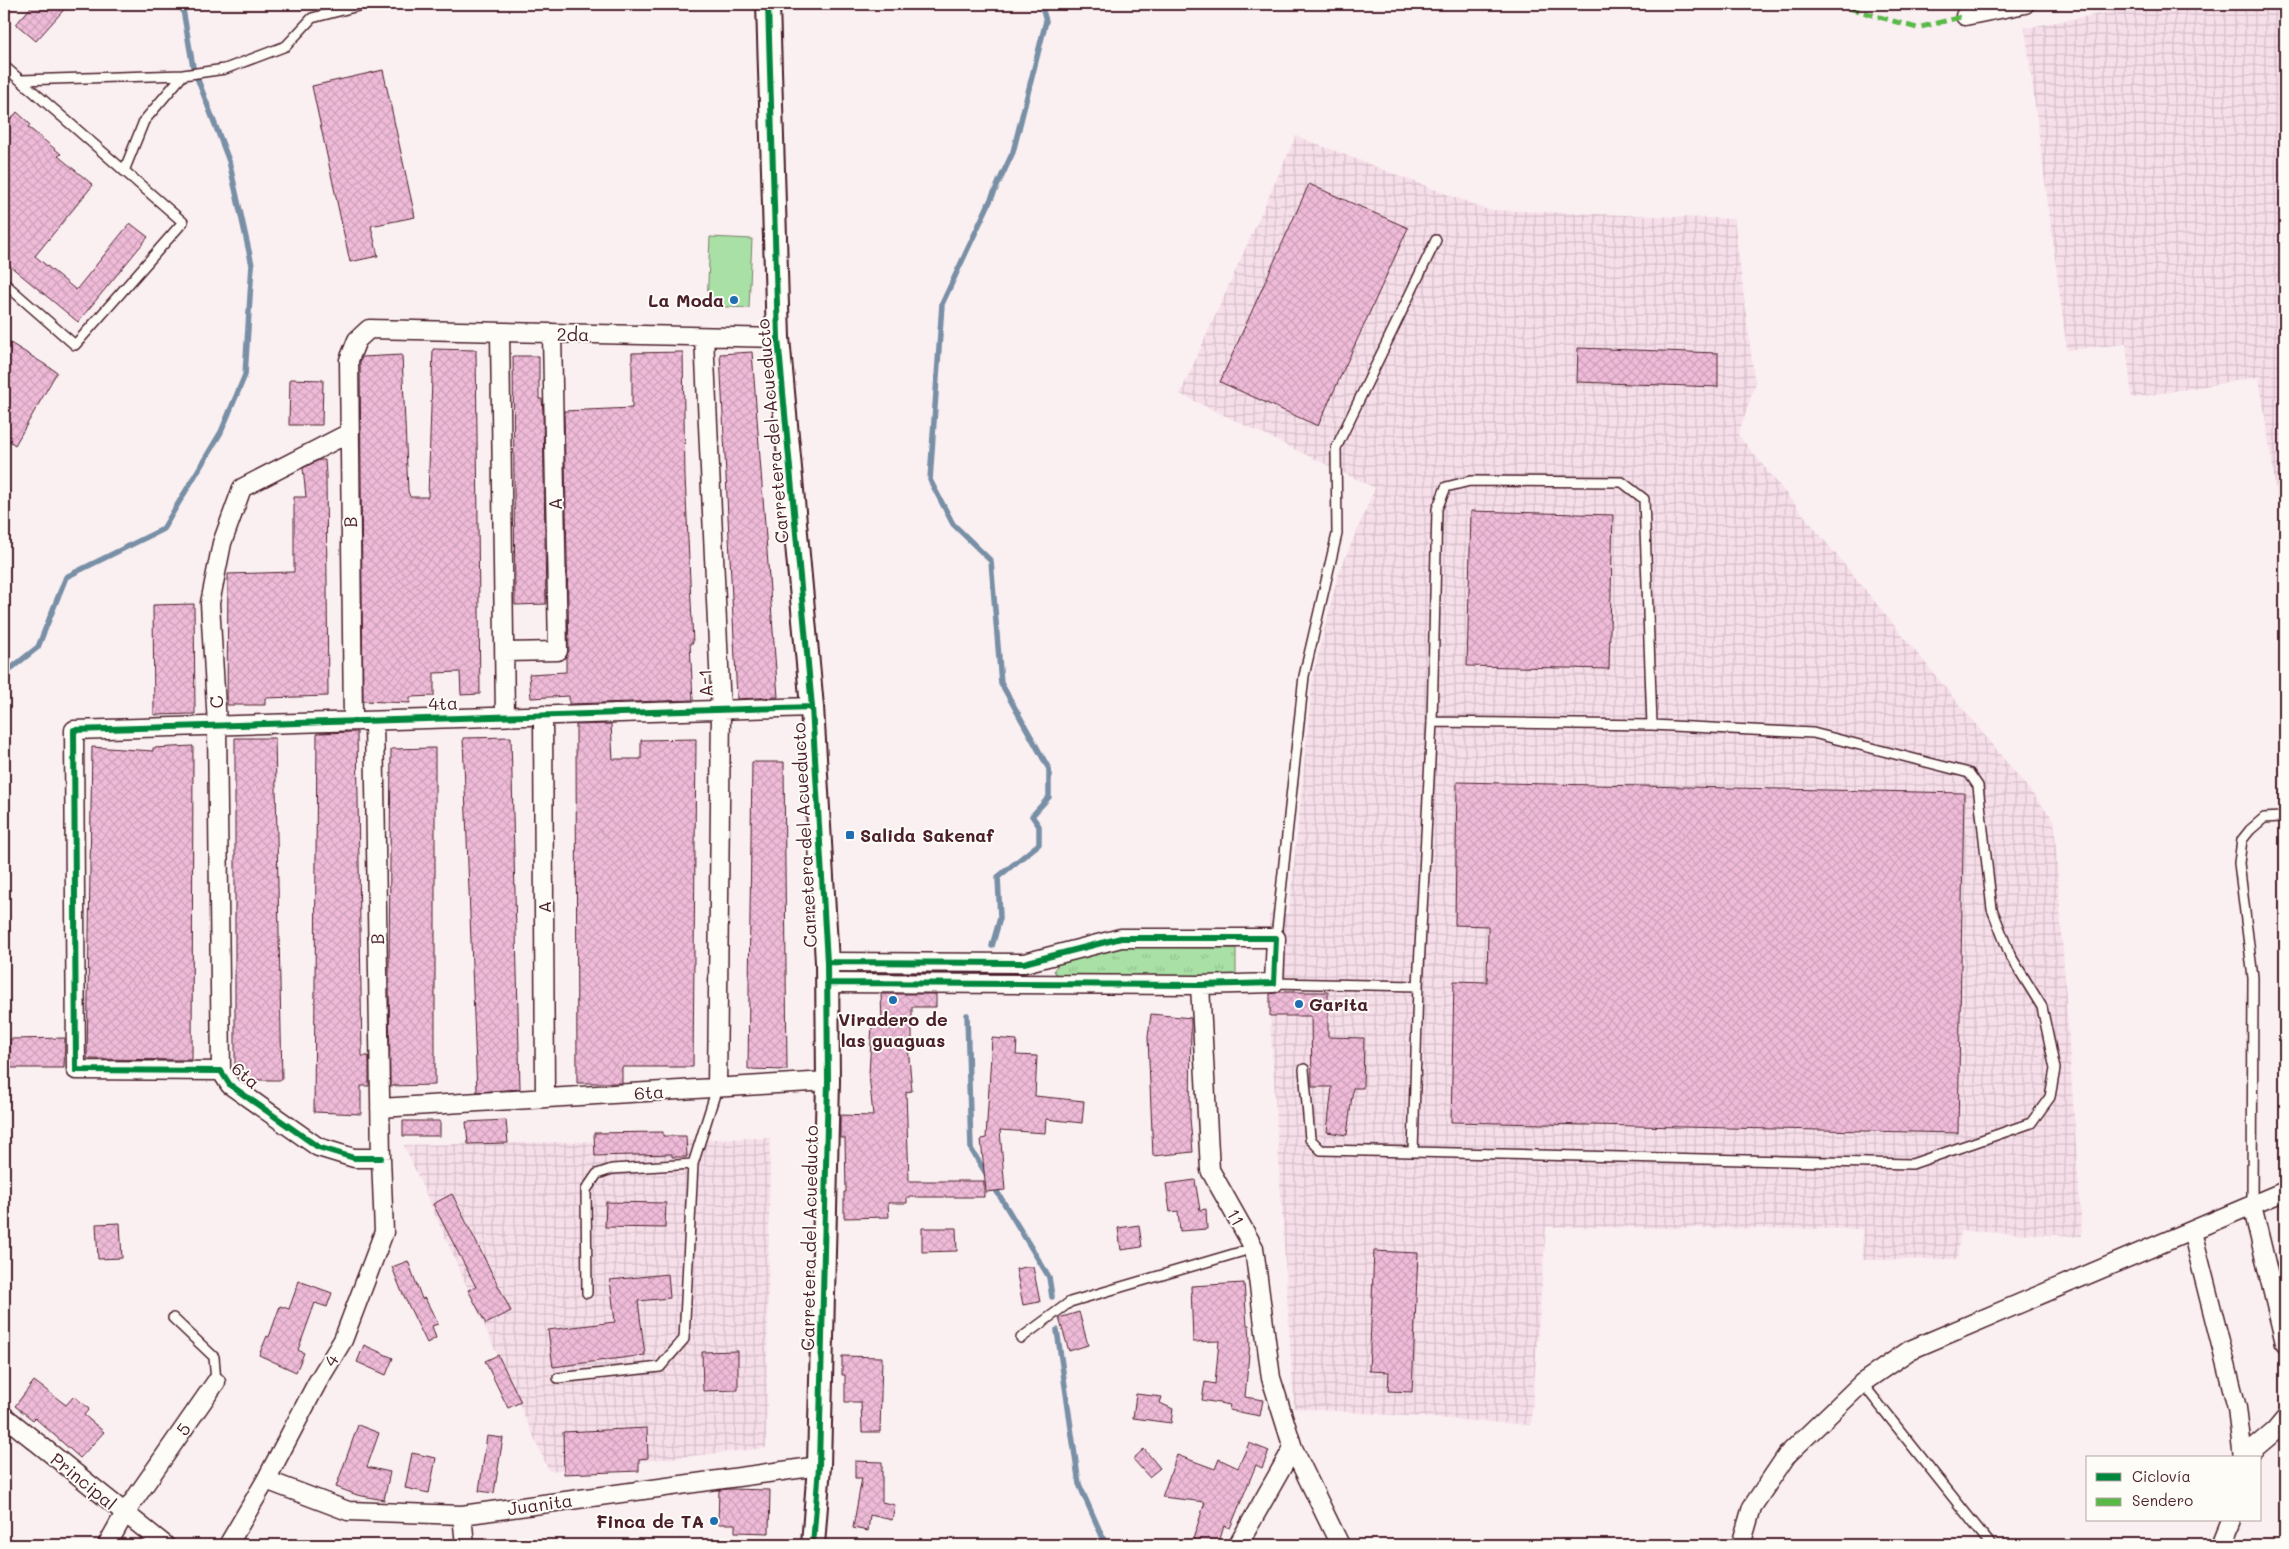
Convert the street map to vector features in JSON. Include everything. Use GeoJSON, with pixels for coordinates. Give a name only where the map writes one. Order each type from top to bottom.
{"type":"FeatureCollection","features":[{"type":"Feature","properties":{"kind":"street","name":"Carretera del Acueducto"},"geometry":{"type":"LineString","coordinates":[[768,4],[778,338],[812,707],[827,973],[828,1081],[818,1466],[812,1544]]}},
{"type":"Feature","properties":{"kind":"street"},"geometry":{"type":"LineString","coordinates":[[1965,16],[2025,4]]}},
{"type":"Feature","properties":{"kind":"street","name":"2da"},"geometry":{"type":"LineString","coordinates":[[369,329],[778,338]]}},
{"type":"Feature","properties":{"kind":"street","name":"B"},"geometry":{"type":"LineString","coordinates":[[353,721],[349,360],[357,340],[369,329]]}},
{"type":"Feature","properties":{"kind":"street"},"geometry":{"type":"LineString","coordinates":[[500,332],[505,716]]}},
{"type":"Feature","properties":{"kind":"street","name":"A"},"geometry":{"type":"LineString","coordinates":[[504,652],[558,651],[552,333]]}},
{"type":"Feature","properties":{"kind":"street","name":"A-1"},"geometry":{"type":"LineString","coordinates":[[704,337],[721,710],[717,1088]]}},
{"type":"Feature","properties":{"kind":"street","name":"C"},"geometry":{"type":"LineString","coordinates":[[221,1072],[218,725],[210,603],[222,543],[242,488],[349,433]]}},
{"type":"Feature","properties":{"kind":"street","name":"4ta"},"geometry":{"type":"LineString","coordinates":[[76,1070],[74,730],[812,707]]}},
{"type":"Feature","properties":{"kind":"street","name":"A"},"geometry":{"type":"LineString","coordinates":[[543,715],[545,1098]]}},
{"type":"Feature","properties":{"kind":"street","name":"B"},"geometry":{"type":"LineString","coordinates":[[374,720],[381,1158]]}},
{"type":"Feature","properties":{"kind":"street"},"geometry":{"type":"LineString","coordinates":[[1121,938],[1276,938],[1274,983],[1200,985],[827,973],[1024,962],[1121,938]]}},
{"type":"Feature","properties":{"kind":"street","name":"11"},"geometry":{"type":"LineString","coordinates":[[1200,985],[1210,1170],[1254,1248],[1271,1378],[1293,1448],[1340,1545]]}},
{"type":"Feature","properties":{"kind":"street","name":"6ta"},"geometry":{"type":"LineString","coordinates":[[76,1070],[221,1072],[230,1084],[318,1148],[354,1158],[381,1158]]}},
{"type":"Feature","properties":{"kind":"street","name":"6ta"},"geometry":{"type":"LineString","coordinates":[[380,1108],[828,1081]]}},
{"type":"Feature","properties":{"kind":"street","name":"4"},"geometry":{"type":"LineString","coordinates":[[228,1545],[344,1340],[384,1232],[381,1158]]}},
{"type":"Feature","properties":{"kind":"street"},"geometry":{"type":"LineString","coordinates":[[1741,1545],[1752,1507],[1787,1455],[1862,1383],[1910,1350],[2285,1191]]}},
{"type":"Feature","properties":{"kind":"street"},"geometry":{"type":"LineString","coordinates":[[2252,1205],[2285,1343]]}},
{"type":"Feature","properties":{"kind":"street"},"geometry":{"type":"LineString","coordinates":[[2192,1231],[2236,1408],[2244,1456]]}},
{"type":"Feature","properties":{"kind":"street","name":"5"},"geometry":{"type":"LineString","coordinates":[[107,1545],[124,1513],[216,1382]]}},
{"type":"Feature","properties":{"kind":"street","name":"Principal"},"geometry":{"type":"LineString","coordinates":[[4,1416],[165,1545]]}},
{"type":"Feature","properties":{"kind":"street"},"geometry":{"type":"LineString","coordinates":[[2246,1456],[2275,1431],[2285,1419]]}},
{"type":"Feature","properties":{"kind":"street"},"geometry":{"type":"LineString","coordinates":[[1238,1545],[1293,1448]]}},
{"type":"Feature","properties":{"kind":"street","name":"Juanita"},"geometry":{"type":"LineString","coordinates":[[266,1480],[348,1511],[462,1515],[818,1466]]}},
{"type":"Feature","properties":{"kind":"street"},"geometry":{"type":"LineString","coordinates":[[462,1515],[465,1545]]}},
{"type":"Feature","properties":{"kind":"street"},"geometry":{"type":"LineString","coordinates":[[2221,1545],[2230,1522]]}},
{"type":"Feature","properties":{"kind":"lane"},"geometry":{"type":"LineString","coordinates":[[20,80],[183,75],[225,69],[286,46],[312,18],[366,4]]}},
{"type":"Feature","properties":{"kind":"lane"},"geometry":{"type":"LineString","coordinates":[[4,66],[182,222],[75,345],[4,283]]}},
{"type":"Feature","properties":{"kind":"lane"},"geometry":{"type":"LineString","coordinates":[[124,171],[144,121],[183,75]]}},
{"type":"Feature","properties":{"kind":"lane"},"geometry":{"type":"LineString","coordinates":[[1276,938],[1304,676],[1337,534],[1336,448],[1436,240]]}},
{"type":"Feature","properties":{"kind":"lane"},"geometry":{"type":"LineString","coordinates":[[1413,1152],[1418,986],[1432,722],[1437,509],[1446,487],[1470,481],[1622,482],[1644,499],[1652,725]]}},
{"type":"Feature","properties":{"kind":"lane"},"geometry":{"type":"LineString","coordinates":[[1304,1069],[1310,1139],[1321,1150],[1912,1164],[2031,1124],[2050,1098],[2055,1069],[2042,1007],[2010,955],[1992,909],[1978,786],[1969,773],[1813,732],[1652,725],[1432,722]]}},
{"type":"Feature","properties":{"kind":"lane"},"geometry":{"type":"LineString","coordinates":[[2252,1205],[2253,978],[2239,863],[2242,840],[2250,830],[2264,818],[2280,817],[2285,820]]}},
{"type":"Feature","properties":{"kind":"lane"},"geometry":{"type":"LineString","coordinates":[[1274,983],[1418,986]]}},
{"type":"Feature","properties":{"kind":"lane"},"geometry":{"type":"LineString","coordinates":[[558,1378],[660,1367],[684,1339],[694,1164],[717,1088]]}},
{"type":"Feature","properties":{"kind":"lane"},"geometry":{"type":"LineString","coordinates":[[587,1293],[586,1190],[597,1174],[612,1169],[694,1164]]}},
{"type":"Feature","properties":{"kind":"lane"},"geometry":{"type":"LineString","coordinates":[[1021,1338],[1070,1302],[1254,1248]]}},
{"type":"Feature","properties":{"kind":"lane","name":"5"},"geometry":{"type":"LineString","coordinates":[[173,1318],[214,1357],[216,1382]]}},
{"type":"Feature","properties":{"kind":"lane"},"geometry":{"type":"LineString","coordinates":[[1862,1383],[1991,1545]]}},
{"type":"Feature","properties":{"kind":"shaded area"},"geometry":{"type":"Polygon","coordinates":[[[2153,4],[2285,4],[2285,549],[2259,377],[2132,398],[2126,344],[2067,350],[2025,28],[2153,4]]]}},
{"type":"Feature","properties":{"kind":"shaded area"},"geometry":{"type":"Polygon","coordinates":[[[1296,136],[1488,210],[1734,219],[1755,385],[1738,435],[2054,820],[2082,1236],[1960,1231],[1957,1259],[1863,1260],[1862,1229],[1546,1227],[1531,1425],[1294,1408],[1270,1016],[1269,915],[1289,914],[1313,675],[1338,575],[1375,488],[1180,394],[1296,136]]]}},
{"type":"Feature","properties":{"kind":"shaded area"},"geometry":{"type":"Polygon","coordinates":[[[770,1138],[766,1448],[549,1471],[404,1145],[770,1138]]]}},
{"type":"Feature","properties":{"kind":"green space"},"geometry":{"type":"Polygon","coordinates":[[[710,237],[752,239],[749,308],[707,306],[710,237]]]}},
{"type":"Feature","properties":{"kind":"green space"},"geometry":{"type":"Polygon","coordinates":[[[1125,947],[1236,948],[1236,978],[1056,975],[1054,970],[1060,962],[1125,947]]]}},
{"type":"Feature","properties":{"kind":"building"},"geometry":{"type":"Polygon","coordinates":[[[34,4],[69,4],[36,41],[16,24],[34,4]]]}},
{"type":"Feature","properties":{"kind":"building"},"geometry":{"type":"Polygon","coordinates":[[[383,70],[415,217],[371,226],[378,256],[350,262],[312,86],[383,70]]]}},
{"type":"Feature","properties":{"kind":"building"},"geometry":{"type":"Polygon","coordinates":[[[17,112],[30,124],[28,127],[61,154],[58,156],[93,185],[35,256],[76,290],[130,223],[148,237],[78,322],[4,261],[4,127],[17,112]]]}},
{"type":"Feature","properties":{"kind":"building"},"geometry":{"type":"Polygon","coordinates":[[[1309,184],[1408,228],[1318,426],[1220,382],[1309,184]]]}},
{"type":"Feature","properties":{"kind":"building"},"geometry":{"type":"Polygon","coordinates":[[[4,339],[57,372],[15,445],[4,437],[4,339]]]}},
{"type":"Feature","properties":{"kind":"building"},"geometry":{"type":"Polygon","coordinates":[[[1578,348],[1718,353],[1718,387],[1577,382],[1578,348]]]}},
{"type":"Feature","properties":{"kind":"building"},"geometry":{"type":"Polygon","coordinates":[[[433,349],[476,350],[480,694],[461,695],[460,672],[434,673],[434,696],[410,697],[410,703],[363,701],[360,362],[362,357],[402,355],[408,491],[410,497],[428,497],[433,349]]]}},
{"type":"Feature","properties":{"kind":"building"},"geometry":{"type":"Polygon","coordinates":[[[683,352],[685,477],[693,643],[690,643],[693,700],[569,704],[569,696],[531,698],[529,674],[566,672],[566,657],[569,651],[564,411],[632,408],[632,353],[683,352]]]}},
{"type":"Feature","properties":{"kind":"building"},"geometry":{"type":"Polygon","coordinates":[[[752,352],[778,697],[737,699],[720,354],[752,352]]]}},
{"type":"Feature","properties":{"kind":"building"},"geometry":{"type":"Polygon","coordinates":[[[513,356],[539,356],[539,399],[542,399],[543,412],[546,604],[515,605],[513,356]]]}},
{"type":"Feature","properties":{"kind":"building"},"geometry":{"type":"Polygon","coordinates":[[[290,379],[323,380],[322,425],[289,425],[290,379]]]}},
{"type":"Feature","properties":{"kind":"building"},"geometry":{"type":"Polygon","coordinates":[[[319,460],[325,460],[326,475],[328,696],[265,698],[265,705],[227,705],[228,574],[294,572],[294,497],[306,497],[303,468],[319,460]]]}},
{"type":"Feature","properties":{"kind":"building"},"geometry":{"type":"Polygon","coordinates":[[[1471,511],[1613,515],[1609,669],[1467,666],[1471,511]]]}},
{"type":"Feature","properties":{"kind":"building"},"geometry":{"type":"Polygon","coordinates":[[[194,604],[195,714],[154,715],[153,605],[194,604]]]}},
{"type":"Feature","properties":{"kind":"building"},"geometry":{"type":"Polygon","coordinates":[[[611,724],[613,759],[641,759],[641,740],[696,739],[693,1067],[622,1067],[622,1083],[577,1083],[576,725],[611,724]]]}},
{"type":"Feature","properties":{"kind":"building"},"geometry":{"type":"Polygon","coordinates":[[[357,732],[362,1056],[369,1056],[369,1086],[361,1086],[361,1114],[314,1112],[317,733],[357,732]]]}},
{"type":"Feature","properties":{"kind":"building"},"geometry":{"type":"Polygon","coordinates":[[[511,737],[520,1089],[477,1092],[463,738],[511,737]]]}},
{"type":"Feature","properties":{"kind":"building"},"geometry":{"type":"Polygon","coordinates":[[[235,738],[275,738],[282,1080],[242,1080],[235,1073],[235,738]]]}},
{"type":"Feature","properties":{"kind":"building"},"geometry":{"type":"Polygon","coordinates":[[[193,746],[192,1060],[87,1059],[92,747],[153,751],[153,748],[193,746]]]}},
{"type":"Feature","properties":{"kind":"building"},"geometry":{"type":"Polygon","coordinates":[[[435,748],[435,1085],[390,1086],[391,749],[435,748]]]}},
{"type":"Feature","properties":{"kind":"building"},"geometry":{"type":"Polygon","coordinates":[[[752,762],[784,762],[787,1070],[748,1069],[752,762]]]}},
{"type":"Feature","properties":{"kind":"building"},"geometry":{"type":"Polygon","coordinates":[[[1457,782],[1964,793],[1958,1133],[1451,1122],[1454,981],[1487,982],[1488,926],[1455,925],[1457,782]]]}},
{"type":"Feature","properties":{"kind":"building"},"geometry":{"type":"Polygon","coordinates":[[[1280,992],[1328,992],[1328,1037],[1364,1038],[1363,1088],[1353,1088],[1347,1135],[1327,1132],[1332,1087],[1312,1087],[1311,1016],[1270,1016],[1270,994],[1280,992]]]}},
{"type":"Feature","properties":{"kind":"building"},"geometry":{"type":"Polygon","coordinates":[[[881,994],[936,994],[936,1007],[912,1007],[912,1046],[908,1046],[912,1091],[906,1092],[909,1181],[984,1181],[984,1197],[907,1197],[907,1203],[888,1203],[889,1217],[844,1218],[844,1192],[846,1192],[845,1138],[840,1138],[840,1115],[873,1116],[869,1074],[872,1024],[882,1024],[881,994]]]}},
{"type":"Feature","properties":{"kind":"building"},"geometry":{"type":"Polygon","coordinates":[[[1151,1014],[1191,1018],[1190,1118],[1193,1152],[1153,1156],[1148,1037],[1151,1014]]]}},
{"type":"Feature","properties":{"kind":"building"},"geometry":{"type":"Polygon","coordinates":[[[65,1038],[64,1068],[10,1068],[10,1039],[65,1038]]]}},
{"type":"Feature","properties":{"kind":"building"},"geometry":{"type":"Polygon","coordinates":[[[992,1038],[1017,1040],[1016,1055],[1037,1056],[1035,1096],[1084,1101],[1082,1123],[1046,1119],[1045,1133],[1000,1130],[1005,1190],[986,1192],[981,1139],[986,1138],[992,1038]]]}},
{"type":"Feature","properties":{"kind":"building"},"geometry":{"type":"Polygon","coordinates":[[[506,1120],[508,1143],[468,1144],[466,1122],[506,1120]]]}},
{"type":"Feature","properties":{"kind":"building"},"geometry":{"type":"Polygon","coordinates":[[[403,1121],[440,1121],[440,1136],[403,1136],[403,1121]]]}},
{"type":"Feature","properties":{"kind":"building"},"geometry":{"type":"Polygon","coordinates":[[[663,1132],[663,1136],[686,1136],[687,1157],[672,1157],[672,1154],[595,1156],[594,1133],[663,1132]]]}},
{"type":"Feature","properties":{"kind":"building"},"geometry":{"type":"Polygon","coordinates":[[[1195,1180],[1200,1210],[1206,1209],[1207,1229],[1180,1231],[1178,1211],[1170,1212],[1166,1184],[1195,1180]]]}},
{"type":"Feature","properties":{"kind":"building"},"geometry":{"type":"Polygon","coordinates":[[[452,1194],[511,1311],[486,1324],[468,1290],[476,1287],[433,1204],[452,1194]]]}},
{"type":"Feature","properties":{"kind":"building"},"geometry":{"type":"Polygon","coordinates":[[[606,1202],[666,1203],[665,1228],[605,1227],[606,1202]]]}},
{"type":"Feature","properties":{"kind":"building"},"geometry":{"type":"Polygon","coordinates":[[[120,1223],[122,1258],[98,1259],[96,1224],[120,1223]]]}},
{"type":"Feature","properties":{"kind":"building"},"geometry":{"type":"Polygon","coordinates":[[[1139,1225],[1142,1247],[1121,1250],[1118,1228],[1139,1225]]]}},
{"type":"Feature","properties":{"kind":"building"},"geometry":{"type":"Polygon","coordinates":[[[922,1228],[956,1228],[957,1251],[922,1252],[922,1228]]]}},
{"type":"Feature","properties":{"kind":"building"},"geometry":{"type":"Polygon","coordinates":[[[1374,1251],[1418,1253],[1412,1392],[1388,1391],[1389,1372],[1369,1371],[1374,1251]]]}},
{"type":"Feature","properties":{"kind":"building"},"geometry":{"type":"Polygon","coordinates":[[[408,1261],[422,1299],[425,1298],[438,1324],[432,1326],[436,1338],[427,1343],[392,1267],[408,1261]]]}},
{"type":"Feature","properties":{"kind":"building"},"geometry":{"type":"Polygon","coordinates":[[[1033,1267],[1040,1302],[1023,1305],[1016,1269],[1033,1267]]]}},
{"type":"Feature","properties":{"kind":"building"},"geometry":{"type":"Polygon","coordinates":[[[668,1274],[670,1298],[638,1301],[645,1355],[553,1367],[548,1330],[615,1322],[610,1280],[668,1274]]]}},
{"type":"Feature","properties":{"kind":"building"},"geometry":{"type":"Polygon","coordinates":[[[299,1281],[332,1293],[327,1307],[315,1303],[298,1350],[304,1353],[296,1372],[259,1355],[267,1336],[269,1337],[280,1306],[289,1309],[299,1281]]]}},
{"type":"Feature","properties":{"kind":"building"},"geometry":{"type":"Polygon","coordinates":[[[1244,1283],[1250,1343],[1245,1397],[1263,1400],[1260,1416],[1229,1410],[1230,1405],[1202,1400],[1205,1382],[1215,1384],[1219,1341],[1193,1342],[1191,1286],[1244,1283]]]}},
{"type":"Feature","properties":{"kind":"building"},"geometry":{"type":"Polygon","coordinates":[[[1079,1312],[1088,1345],[1069,1351],[1059,1318],[1079,1312]]]}},
{"type":"Feature","properties":{"kind":"building"},"geometry":{"type":"Polygon","coordinates":[[[364,1345],[393,1358],[386,1375],[357,1362],[364,1345]]]}},
{"type":"Feature","properties":{"kind":"building"},"geometry":{"type":"Polygon","coordinates":[[[738,1351],[738,1390],[703,1391],[702,1352],[738,1351]]]}},
{"type":"Feature","properties":{"kind":"building"},"geometry":{"type":"Polygon","coordinates":[[[498,1355],[521,1402],[508,1408],[485,1361],[498,1355]]]}},
{"type":"Feature","properties":{"kind":"building"},"geometry":{"type":"Polygon","coordinates":[[[842,1356],[882,1357],[880,1432],[862,1432],[861,1402],[845,1402],[845,1375],[842,1375],[842,1356]]]}},
{"type":"Feature","properties":{"kind":"building"},"geometry":{"type":"Polygon","coordinates":[[[34,1381],[66,1405],[74,1396],[89,1409],[84,1415],[104,1432],[80,1458],[35,1418],[33,1420],[15,1406],[34,1381]]]}},
{"type":"Feature","properties":{"kind":"building"},"geometry":{"type":"Polygon","coordinates":[[[1136,1394],[1162,1397],[1160,1403],[1173,1409],[1171,1423],[1133,1418],[1136,1394]]]}},
{"type":"Feature","properties":{"kind":"building"},"geometry":{"type":"Polygon","coordinates":[[[358,1425],[379,1433],[367,1467],[390,1472],[384,1500],[357,1495],[336,1487],[358,1425]]]}},
{"type":"Feature","properties":{"kind":"building"},"geometry":{"type":"Polygon","coordinates":[[[647,1428],[648,1458],[639,1459],[639,1471],[564,1474],[563,1432],[647,1428]]]}},
{"type":"Feature","properties":{"kind":"building"},"geometry":{"type":"Polygon","coordinates":[[[487,1436],[503,1438],[494,1493],[479,1491],[487,1436]]]}},
{"type":"Feature","properties":{"kind":"building"},"geometry":{"type":"Polygon","coordinates":[[[1249,1443],[1269,1451],[1262,1468],[1256,1465],[1230,1528],[1224,1526],[1218,1545],[1191,1545],[1205,1502],[1162,1497],[1177,1455],[1215,1469],[1219,1459],[1238,1468],[1249,1443]]]}},
{"type":"Feature","properties":{"kind":"building"},"geometry":{"type":"Polygon","coordinates":[[[1144,1449],[1160,1468],[1149,1477],[1133,1459],[1144,1449]]]}},
{"type":"Feature","properties":{"kind":"building"},"geometry":{"type":"Polygon","coordinates":[[[412,1453],[436,1458],[429,1493],[405,1488],[412,1453]]]}},
{"type":"Feature","properties":{"kind":"building"},"geometry":{"type":"Polygon","coordinates":[[[855,1461],[882,1462],[882,1502],[895,1505],[892,1520],[870,1515],[868,1531],[853,1528],[862,1478],[855,1478],[855,1461]]]}},
{"type":"Feature","properties":{"kind":"building"},"geometry":{"type":"Polygon","coordinates":[[[719,1490],[770,1490],[769,1533],[735,1532],[735,1524],[718,1524],[719,1490]]]}},
{"type":"Feature","properties":{"kind":"waterway"},"geometry":{"type":"LineString","coordinates":[[4,674],[38,647],[66,577],[163,529],[221,432],[245,375],[252,265],[229,161],[193,67],[182,4]]}},
{"type":"Feature","properties":{"kind":"waterway"},"geometry":{"type":"LineString","coordinates":[[992,946],[1000,918],[998,877],[1039,844],[1039,826],[1032,816],[1049,797],[1049,769],[1001,683],[991,561],[953,524],[930,480],[942,304],[1013,152],[1046,21],[1041,4]]}},
{"type":"Feature","properties":{"kind":"waterway"},"geometry":{"type":"LineString","coordinates":[[967,1015],[971,1149],[987,1175]]}},
{"type":"Feature","properties":{"kind":"waterway"},"geometry":{"type":"LineString","coordinates":[[993,1185],[1049,1277],[1052,1297]]}},
{"type":"Feature","properties":{"kind":"waterway"},"geometry":{"type":"LineString","coordinates":[[1057,1330],[1079,1484],[1106,1545]]}},
{"type":"Feature","properties":{"kind":"marked path"},"geometry":{"type":"LineString","coordinates":[[1835,4],[1917,28],[1965,16]]}},
{"type":"Feature","properties":{"kind":"cycle path"},"geometry":{"type":"LineString","coordinates":[[768,4],[778,338],[812,707],[827,962],[828,1081],[819,1466],[813,1545]]}},
{"type":"Feature","properties":{"kind":"cycle path"},"geometry":{"type":"LineString","coordinates":[[381,1158],[354,1158],[318,1147],[230,1085],[221,1071],[76,1070],[74,730],[812,707]]}},
{"type":"Feature","properties":{"kind":"cycle path"},"geometry":{"type":"LineString","coordinates":[[827,962],[1024,963],[1121,938],[1276,938],[1274,983],[1200,985],[827,983]]}},
{"type":"Feature","properties":{"kind":"place","name":"La Moda"},"geometry":{"type":"Point","coordinates":[734,300]}},
{"type":"Feature","properties":{"kind":"place","name":"Salida Sakenaf"},"geometry":{"type":"Point","coordinates":[850,835]}},
{"type":"Feature","properties":{"kind":"place","name":"Viradero de las guaguas"},"geometry":{"type":"Point","coordinates":[893,1000]}},
{"type":"Feature","properties":{"kind":"place","name":"Garita"},"geometry":{"type":"Point","coordinates":[1299,1004]}},
{"type":"Feature","properties":{"kind":"place","name":"Finca de TA"},"geometry":{"type":"Point","coordinates":[714,1521]}}]}
